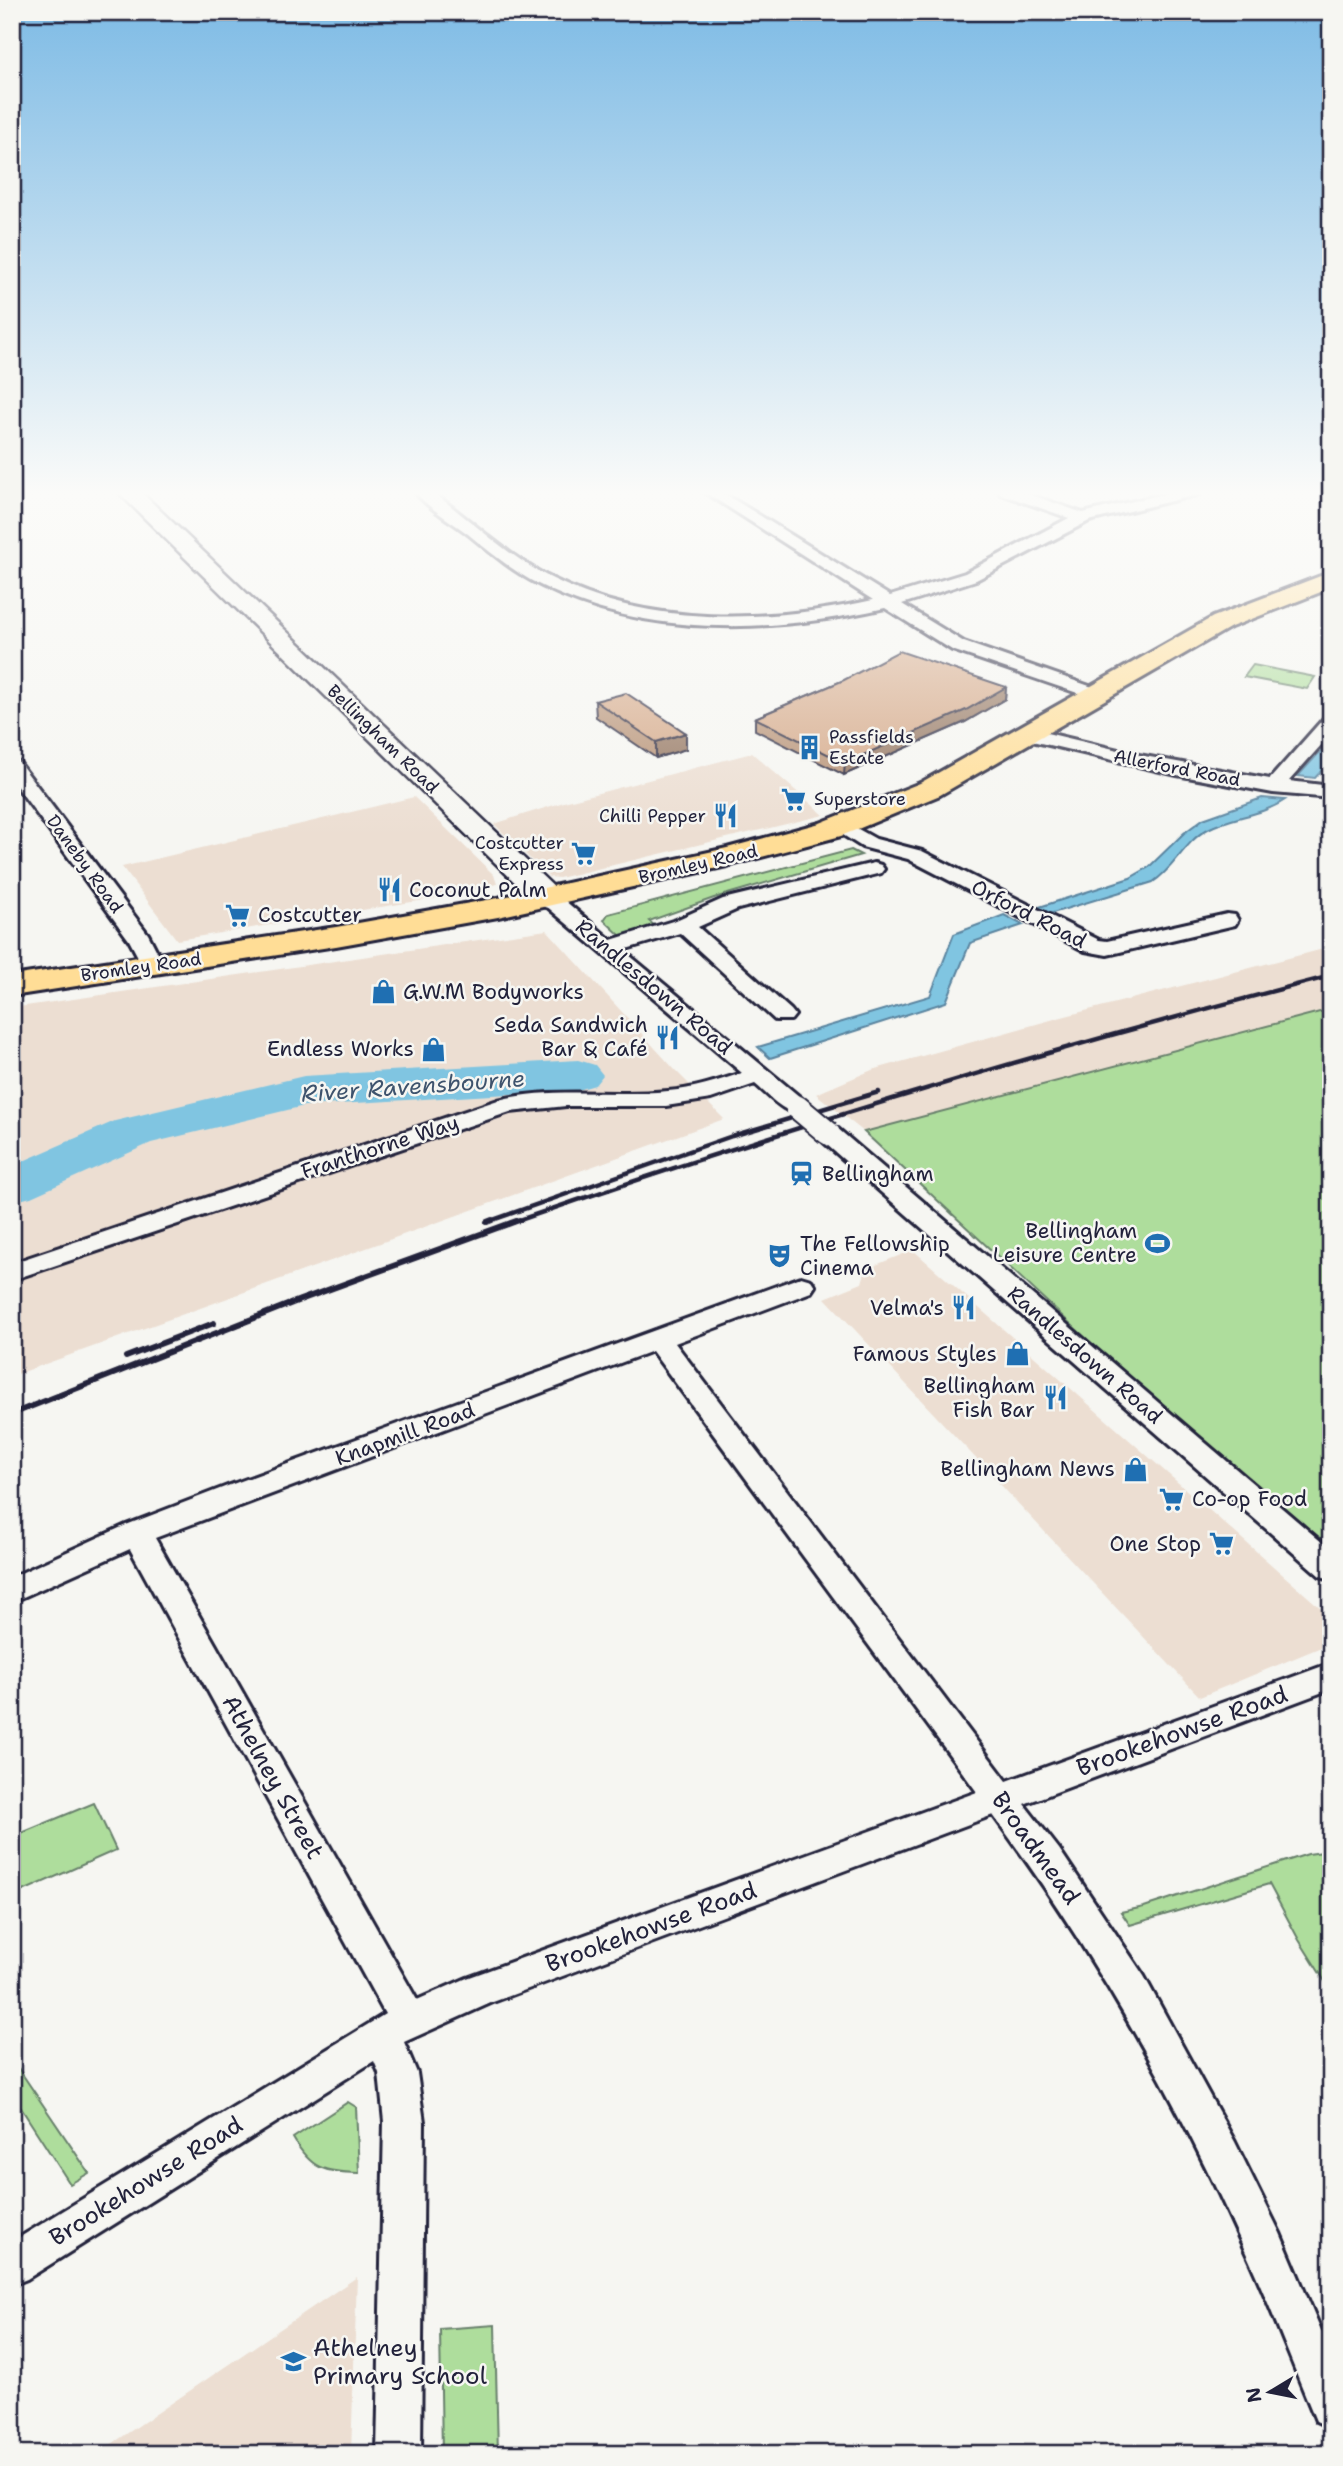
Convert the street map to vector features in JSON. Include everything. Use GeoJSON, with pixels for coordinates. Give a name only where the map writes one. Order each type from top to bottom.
{"type":"FeatureCollection","features":[{"type":"Feature","properties":{"kind":"main road","name":"Bromley Road"},"geometry":{"type":"LineString","coordinates":[[12,986],[390,929],[549,899],[763,849],[842,826],[904,802],[1222,621],[1261,606]]}},
{"type":"Feature","properties":{"kind":"street","name":"Bellingham Road"},"geometry":{"type":"LineString","coordinates":[[247,606],[549,899]]}},
{"type":"Feature","properties":{"kind":"street"},"geometry":{"type":"LineString","coordinates":[[612,606],[673,617],[740,621],[799,617],[862,606]]}},
{"type":"Feature","properties":{"kind":"street"},"geometry":{"type":"LineString","coordinates":[[892,606],[941,636],[978,654],[1095,694]]}},
{"type":"Feature","properties":{"kind":"street"},"geometry":{"type":"LineString","coordinates":[[1273,787],[1331,722]]}},
{"type":"Feature","properties":{"kind":"street","name":"Allerford Road"},"geometry":{"type":"LineString","coordinates":[[1026,734],[1152,764],[1273,787],[1331,792]]}},
{"type":"Feature","properties":{"kind":"street","name":"Daneby Road"},"geometry":{"type":"LineString","coordinates":[[12,766],[140,939],[153,965]]}},
{"type":"Feature","properties":{"kind":"street","name":"Orford Road"},"geometry":{"type":"LineString","coordinates":[[842,826],[869,843],[915,855],[1093,946],[1107,948],[1227,920]]}},
{"type":"Feature","properties":{"kind":"street"},"geometry":{"type":"LineString","coordinates":[[606,948],[684,925],[731,904],[874,869]]}},
{"type":"Feature","properties":{"kind":"street","name":"Randlesdown Road"},"geometry":{"type":"LineString","coordinates":[[549,899],[828,1133],[1331,1568]]}},
{"type":"Feature","properties":{"kind":"street"},"geometry":{"type":"LineString","coordinates":[[684,925],[783,1015]]}},
{"type":"Feature","properties":{"kind":"street","name":"Franthorne Way"},"geometry":{"type":"LineString","coordinates":[[12,1272],[507,1105],[566,1099],[645,1101],[676,1098],[702,1094],[758,1075]]}},
{"type":"Feature","properties":{"kind":"street","name":"Knapmill Road"},"geometry":{"type":"LineString","coordinates":[[12,1590],[137,1533],[802,1286]]}},
{"type":"Feature","properties":{"kind":"street","name":"Broadmead"},"geometry":{"type":"LineString","coordinates":[[658,1340],[1087,1919],[1131,1989],[1221,2155],[1265,2247],[1331,2406]]}},
{"type":"Feature","properties":{"kind":"street","name":"Athelney Street"},"geometry":{"type":"LineString","coordinates":[[137,1533],[395,2028],[404,2122],[399,2454]]}},
{"type":"Feature","properties":{"kind":"street","name":"Brookehowse Road"},"geometry":{"type":"LineString","coordinates":[[12,2265],[395,2028],[480,1990],[1331,1676]]}},
{"type":"Feature","properties":{"kind":"shaded area"},"geometry":{"type":"Polygon","coordinates":[[[752,753],[824,815],[559,878],[549,877],[494,824],[564,802],[752,753]]]}},
{"type":"Feature","properties":{"kind":"shaded area"},"geometry":{"type":"Polygon","coordinates":[[[414,797],[494,875],[497,884],[449,896],[177,940],[122,867],[414,797]]]}},
{"type":"Feature","properties":{"kind":"shaded area"},"geometry":{"type":"Polygon","coordinates":[[[547,930],[676,1071],[724,1119],[12,1376],[12,1008],[547,930]]]}},
{"type":"Feature","properties":{"kind":"shaded area"},"geometry":{"type":"Polygon","coordinates":[[[1331,947],[1331,1009],[864,1132],[816,1094],[872,1070],[1331,947]]]}},
{"type":"Feature","properties":{"kind":"shaded area"},"geometry":{"type":"Polygon","coordinates":[[[913,1250],[1331,1617],[1331,1643],[1200,1697],[825,1298],[862,1283],[866,1269],[913,1250]]]}},
{"type":"Feature","properties":{"kind":"shaded area","name":"Athelney Primary School"},"geometry":{"type":"Polygon","coordinates":[[[357,2277],[351,2454],[97,2454],[276,2332],[357,2277]]]}},
{"type":"Feature","properties":{"kind":"green space"},"geometry":{"type":"Polygon","coordinates":[[[1253,665],[1315,677],[1307,689],[1244,677],[1253,665]]]}},
{"type":"Feature","properties":{"kind":"green space"},"geometry":{"type":"Polygon","coordinates":[[[851,850],[861,855],[714,898],[649,921],[660,930],[624,939],[604,920],[608,914],[851,850]]]}},
{"type":"Feature","properties":{"kind":"green space","name":"Bellingham Leisure Centre"},"geometry":{"type":"Polygon","coordinates":[[[1331,1009],[1331,1552],[1103,1354],[864,1132],[1331,1009]]]}},
{"type":"Feature","properties":{"kind":"green space"},"geometry":{"type":"Polygon","coordinates":[[[94,1803],[116,1850],[12,1896],[12,1837],[94,1803]]]}},
{"type":"Feature","properties":{"kind":"green space"},"geometry":{"type":"Polygon","coordinates":[[[1331,1851],[1331,1991],[1299,1940],[1269,1884],[1130,1925],[1121,1912],[1308,1854],[1331,1851]]]}},
{"type":"Feature","properties":{"kind":"green space"},"geometry":{"type":"Polygon","coordinates":[[[12,2059],[89,2173],[70,2184],[12,2094],[12,2059]]]}},
{"type":"Feature","properties":{"kind":"green space"},"geometry":{"type":"Polygon","coordinates":[[[348,2102],[356,2107],[359,2173],[319,2167],[306,2156],[293,2138],[348,2102]]]}},
{"type":"Feature","properties":{"kind":"green space"},"geometry":{"type":"Polygon","coordinates":[[[495,2325],[498,2454],[442,2454],[440,2329],[495,2325]]]}},
{"type":"Feature","properties":{"kind":"water"},"geometry":{"type":"Polygon","coordinates":[[[1331,740],[1331,760],[1315,778],[1298,776],[1331,740]]]}},
{"type":"Feature","properties":{"kind":"water"},"geometry":{"type":"Polygon","coordinates":[[[1262,798],[1285,800],[1208,829],[1193,840],[1168,870],[1153,882],[1043,916],[1030,910],[1130,878],[1149,867],[1184,833],[1203,819],[1262,798]]]}},
{"type":"Feature","properties":{"kind":"water"},"geometry":{"type":"Polygon","coordinates":[[[1004,915],[1023,925],[970,943],[946,1002],[770,1058],[758,1047],[930,996],[954,934],[1004,915]]]}},
{"type":"Feature","properties":{"kind":"building"},"geometry":{"type":"Polygon","coordinates":[[[899,651],[1006,687],[966,710],[845,763],[755,718],[844,680],[899,651]]]}},
{"type":"Feature","properties":{"kind":"building"},"geometry":{"type":"Polygon","coordinates":[[[626,693],[686,733],[656,742],[595,701],[626,693]]]}},
{"type":"Feature","properties":{"kind":"waterway","name":"River Ravensbourne"},"geometry":{"type":"LineString","coordinates":[[12,1186],[133,1132],[304,1091],[578,1075]]}},
{"type":"Feature","properties":{"kind":"railway"},"geometry":{"type":"LineString","coordinates":[[514,1222],[716,1154],[920,1091],[1125,1031],[1331,976]]}},
{"type":"Feature","properties":{"kind":"railway"},"geometry":{"type":"LineString","coordinates":[[492,1220],[487,1222],[732,1136],[879,1092]]}},
{"type":"Feature","properties":{"kind":"railway"},"geometry":{"type":"LineString","coordinates":[[12,1414],[300,1300],[519,1220]]}},
{"type":"Feature","properties":{"kind":"railway"},"geometry":{"type":"LineString","coordinates":[[126,1357],[214,1323]]}},
{"type":"Feature","properties":{"kind":"place","name":"Passfields Estate"},"geometry":{"type":"Point","coordinates":[809,747]}},
{"type":"Feature","properties":{"kind":"place","name":"Superstore"},"geometry":{"type":"Point","coordinates":[794,799]}},
{"type":"Feature","properties":{"kind":"place","name":"Chilli Pepper"},"geometry":{"type":"Point","coordinates":[726,816]}},
{"type":"Feature","properties":{"kind":"place","name":"Costcutter Express"},"geometry":{"type":"Point","coordinates":[584,853]}},
{"type":"Feature","properties":{"kind":"place","name":"Coconut Palm"},"geometry":{"type":"Point","coordinates":[389,890]}},
{"type":"Feature","properties":{"kind":"place","name":"Costcutter"},"geometry":{"type":"Point","coordinates":[238,915]}},
{"type":"Feature","properties":{"kind":"place","name":"G.W.M Bodyworks"},"geometry":{"type":"Point","coordinates":[383,992]}},
{"type":"Feature","properties":{"kind":"place","name":"Seda Sandwich Bar & Café"},"geometry":{"type":"Point","coordinates":[668,1037]}},
{"type":"Feature","properties":{"kind":"place","name":"Endless Works"},"geometry":{"type":"Point","coordinates":[434,1049]}},
{"type":"Feature","properties":{"kind":"place","name":"Bellingham"},"geometry":{"type":"Point","coordinates":[802,1174]}},
{"type":"Feature","properties":{"kind":"place","name":"Bellingham Leisure Centre"},"geometry":{"type":"Point","coordinates":[1157,1243]}},
{"type":"Feature","properties":{"kind":"place","name":"The Fellowship Cinema"},"geometry":{"type":"Point","coordinates":[780,1256]}},
{"type":"Feature","properties":{"kind":"place","name":"Velma's"},"geometry":{"type":"Point","coordinates":[964,1308]}},
{"type":"Feature","properties":{"kind":"place","name":"Famous Styles"},"geometry":{"type":"Point","coordinates":[1017,1354]}},
{"type":"Feature","properties":{"kind":"place","name":"Bellingham Fish Bar"},"geometry":{"type":"Point","coordinates":[1055,1398]}},
{"type":"Feature","properties":{"kind":"place","name":"Bellingham News"},"geometry":{"type":"Point","coordinates":[1135,1469]}},
{"type":"Feature","properties":{"kind":"place","name":"Co-op Food"},"geometry":{"type":"Point","coordinates":[1172,1499]}},
{"type":"Feature","properties":{"kind":"place","name":"One Stop"},"geometry":{"type":"Point","coordinates":[1221,1544]}},
{"type":"Feature","properties":{"kind":"place","name":"Athelney Primary School"},"geometry":{"type":"Point","coordinates":[293,2362]}}]}
